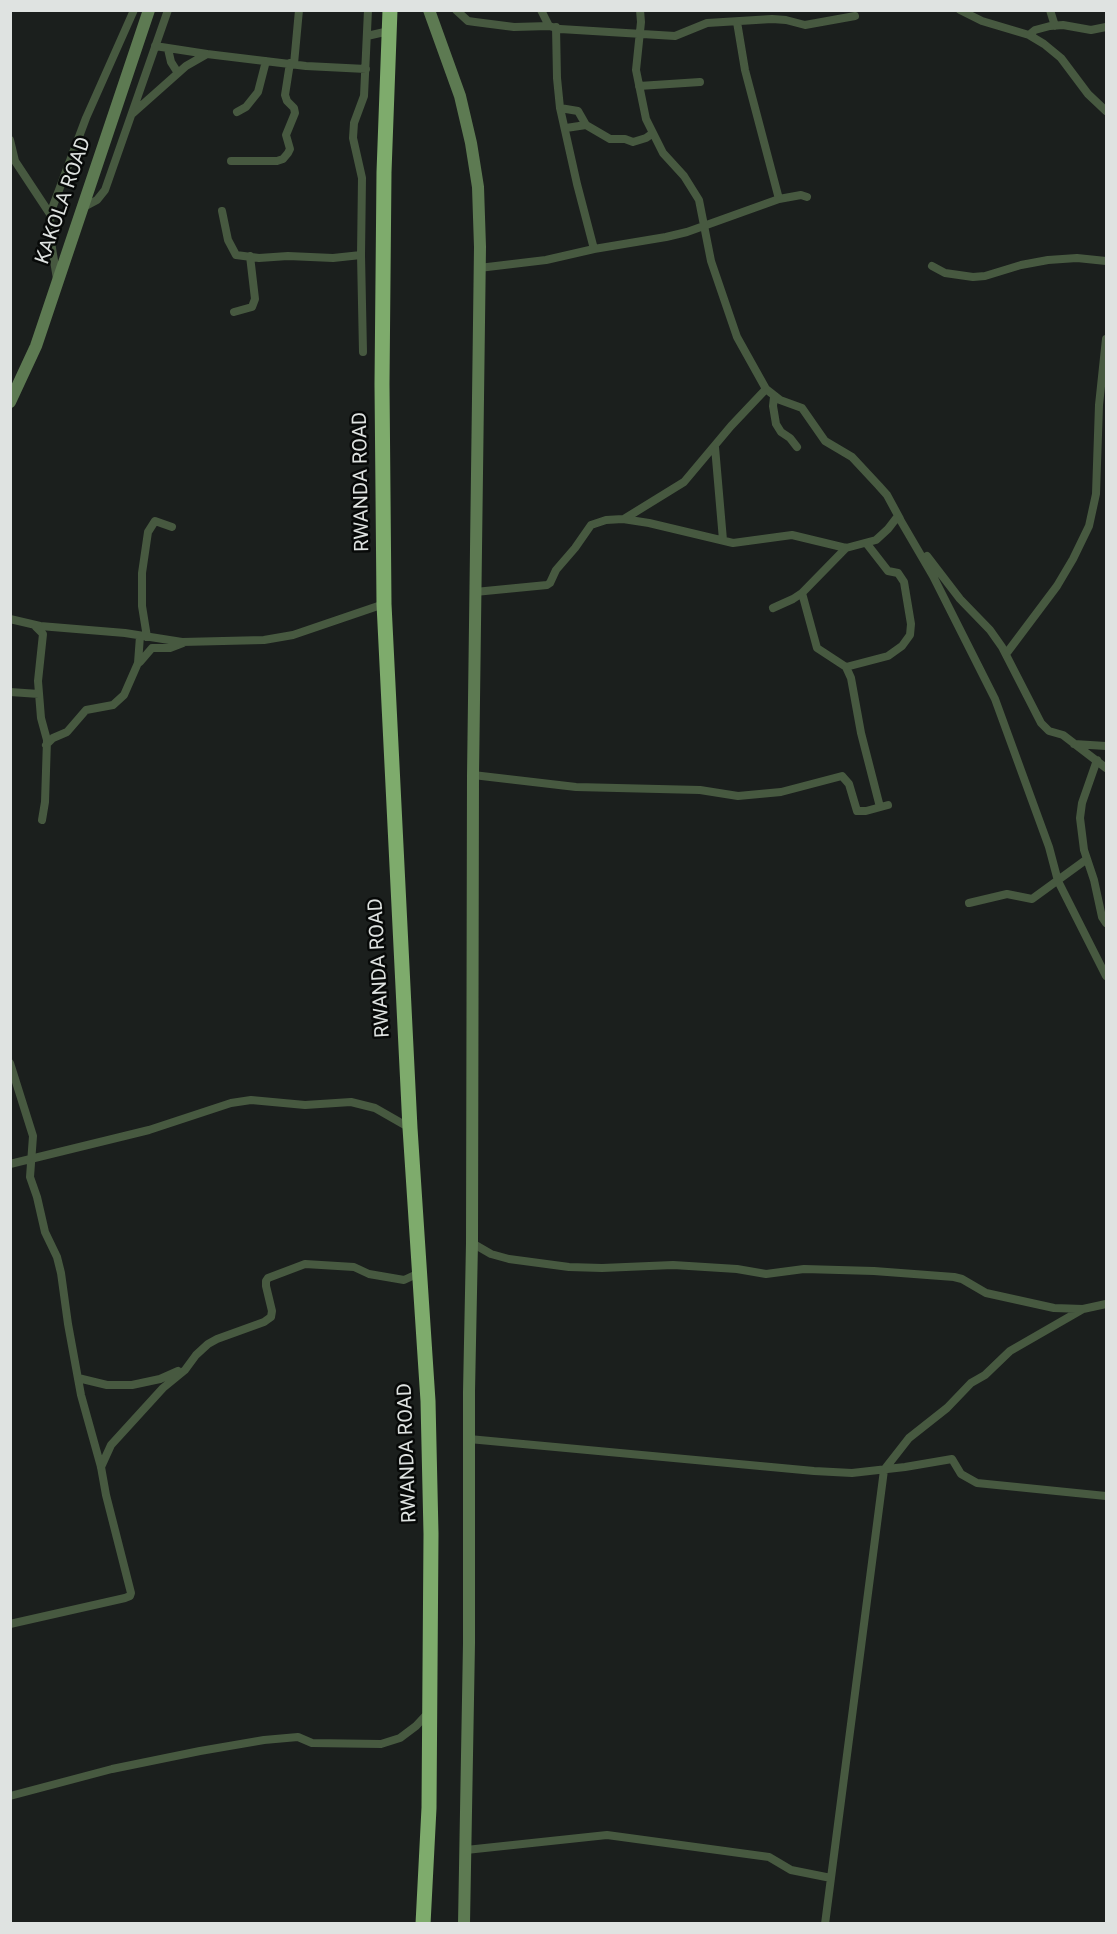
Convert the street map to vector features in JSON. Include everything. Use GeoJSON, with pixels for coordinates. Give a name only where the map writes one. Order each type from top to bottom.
{"type":"FeatureCollection","features":[{"type":"Feature","properties":{"kind":"highway","name":"RWANDA ROAD"},"geometry":{"type":"LineString","coordinates":[[390,10],[383,219],[384,604],[410,1128],[428,1401],[429,1808],[423,1923]]}},
{"type":"Feature","properties":{"kind":"street"},"geometry":{"type":"LineString","coordinates":[[57,282],[51,242],[50,214],[86,118],[134,10]]}},
{"type":"Feature","properties":{"kind":"street","name":"KAKOLA ROAD"},"geometry":{"type":"LineString","coordinates":[[10,402],[36,346],[149,10]]}},
{"type":"Feature","properties":{"kind":"street"},"geometry":{"type":"LineString","coordinates":[[82,208],[97,200],[105,190],[168,10]]}},
{"type":"Feature","properties":{"kind":"street"},"geometry":{"type":"LineString","coordinates":[[231,161],[277,161],[283,159],[290,149],[286,135],[295,113],[285,94],[292,64],[299,10]]}},
{"type":"Feature","properties":{"kind":"street"},"geometry":{"type":"LineString","coordinates":[[363,352],[362,178],[354,146],[353,130],[364,96],[368,10]]}},
{"type":"Feature","properties":{"kind":"street"},"geometry":{"type":"LineString","coordinates":[[429,10],[460,96],[478,187],[469,1665],[464,1923]]}},
{"type":"Feature","properties":{"kind":"street"},"geometry":{"type":"LineString","coordinates":[[456,10],[462,17],[475,22],[514,27],[552,27],[675,36],[707,23],[772,19],[805,25],[855,16]]}},
{"type":"Feature","properties":{"kind":"street"},"geometry":{"type":"LineString","coordinates":[[541,10],[552,27],[560,108],[594,249]]}},
{"type":"Feature","properties":{"kind":"street"},"geometry":{"type":"LineString","coordinates":[[640,10],[636,70],[646,119],[663,153],[693,187],[699,200],[711,261],[732,326],[766,390],[774,397],[802,408],[825,441],[852,457],[887,495],[933,576],[995,699],[1041,825],[1058,880],[1107,976]]}},
{"type":"Feature","properties":{"kind":"street"},"geometry":{"type":"LineString","coordinates":[[772,19],[781,10]]}},
{"type":"Feature","properties":{"kind":"street"},"geometry":{"type":"LineString","coordinates":[[960,10],[982,21],[1029,35],[1061,58],[1088,94],[1107,111]]}},
{"type":"Feature","properties":{"kind":"street"},"geometry":{"type":"LineString","coordinates":[[1050,10],[1055,26]]}},
{"type":"Feature","properties":{"kind":"street"},"geometry":{"type":"LineString","coordinates":[[737,22],[744,70],[779,199]]}},
{"type":"Feature","properties":{"kind":"street"},"geometry":{"type":"LineString","coordinates":[[1029,35],[1035,30],[1055,26],[1091,30],[1107,27]]}},
{"type":"Feature","properties":{"kind":"street"},"geometry":{"type":"LineString","coordinates":[[367,36],[389,31]]}},
{"type":"Feature","properties":{"kind":"street"},"geometry":{"type":"LineString","coordinates":[[155,46],[292,64],[366,69]]}},
{"type":"Feature","properties":{"kind":"street"},"geometry":{"type":"LineString","coordinates":[[168,49],[171,62],[178,73]]}},
{"type":"Feature","properties":{"kind":"street"},"geometry":{"type":"LineString","coordinates":[[132,114],[186,66],[207,54]]}},
{"type":"Feature","properties":{"kind":"street"},"geometry":{"type":"LineString","coordinates":[[237,111],[246,107],[258,92],[266,61]]}},
{"type":"Feature","properties":{"kind":"street"},"geometry":{"type":"LineString","coordinates":[[639,86],[700,82]]}},
{"type":"Feature","properties":{"kind":"street"},"geometry":{"type":"LineString","coordinates":[[560,108],[578,111],[586,125],[604,138],[633,142],[646,138],[652,133]]}},
{"type":"Feature","properties":{"kind":"street"},"geometry":{"type":"LineString","coordinates":[[566,128],[586,125]]}},
{"type":"Feature","properties":{"kind":"street"},"geometry":{"type":"LineString","coordinates":[[10,140],[15,160],[50,214]]}},
{"type":"Feature","properties":{"kind":"street"},"geometry":{"type":"LineString","coordinates":[[479,268],[546,260],[666,237],[779,199],[801,195],[807,197]]}},
{"type":"Feature","properties":{"kind":"street"},"geometry":{"type":"LineString","coordinates":[[222,211],[226,231],[236,255],[259,258],[288,256],[333,258],[361,255]]}},
{"type":"Feature","properties":{"kind":"street"},"geometry":{"type":"LineString","coordinates":[[234,312],[252,306],[255,299],[250,256]]}},
{"type":"Feature","properties":{"kind":"street"},"geometry":{"type":"LineString","coordinates":[[932,266],[950,274],[973,277],[986,276],[1021,265],[1048,260],[1077,258],[1107,261]]}},
{"type":"Feature","properties":{"kind":"street"},"geometry":{"type":"LineString","coordinates":[[1006,654],[1043,606],[1073,559],[1089,526],[1096,494],[1099,405],[1107,339]]}},
{"type":"Feature","properties":{"kind":"street"},"geometry":{"type":"LineString","coordinates":[[623,519],[684,482],[731,426],[766,390]]}},
{"type":"Feature","properties":{"kind":"street"},"geometry":{"type":"LineString","coordinates":[[774,397],[776,424],[797,447]]}},
{"type":"Feature","properties":{"kind":"street"},"geometry":{"type":"LineString","coordinates":[[715,447],[723,540]]}},
{"type":"Feature","properties":{"kind":"street"},"geometry":{"type":"LineString","coordinates":[[1096,472],[1107,481]]}},
{"type":"Feature","properties":{"kind":"street"},"geometry":{"type":"LineString","coordinates":[[475,592],[547,585],[591,525],[606,520],[623,519],[649,523],[740,543],[792,535],[846,548],[867,544],[882,536],[900,518]]}},
{"type":"Feature","properties":{"kind":"street"},"geometry":{"type":"LineString","coordinates":[[900,518],[938,571],[990,630],[1006,654],[1038,719],[1049,731],[1063,735],[1107,768]]}},
{"type":"Feature","properties":{"kind":"street"},"geometry":{"type":"LineString","coordinates":[[46,745],[53,738],[67,732],[86,710],[101,708],[117,702],[124,695],[139,659],[144,636],[142,573],[148,532],[155,521],[172,527]]}},
{"type":"Feature","properties":{"kind":"street"},"geometry":{"type":"LineString","coordinates":[[846,667],[882,658],[897,651],[909,639],[911,630],[904,582],[898,573],[888,571],[867,544]]}},
{"type":"Feature","properties":{"kind":"street"},"geometry":{"type":"LineString","coordinates":[[773,608],[793,600],[802,593],[846,548]]}},
{"type":"Feature","properties":{"kind":"street"},"geometry":{"type":"LineString","coordinates":[[473,775],[576,787],[700,790],[738,796],[781,792],[842,776],[849,784],[857,811],[884,806],[861,733],[851,678],[846,667],[817,648],[802,593]]}},
{"type":"Feature","properties":{"kind":"street"},"geometry":{"type":"LineString","coordinates":[[10,619],[33,625],[186,642],[279,639],[384,604]]}},
{"type":"Feature","properties":{"kind":"street"},"geometry":{"type":"LineString","coordinates":[[33,625],[43,634],[38,681],[41,718],[47,740],[45,802],[42,820]]}},
{"type":"Feature","properties":{"kind":"street"},"geometry":{"type":"LineString","coordinates":[[136,667],[152,648],[170,648],[186,642]]}},
{"type":"Feature","properties":{"kind":"street"},"geometry":{"type":"LineString","coordinates":[[10,692],[39,694]]}},
{"type":"Feature","properties":{"kind":"street"},"geometry":{"type":"LineString","coordinates":[[1074,744],[1107,746]]}},
{"type":"Feature","properties":{"kind":"street"},"geometry":{"type":"LineString","coordinates":[[1096,760],[1081,810],[1082,831],[1102,917],[1107,922]]}},
{"type":"Feature","properties":{"kind":"street"},"geometry":{"type":"LineString","coordinates":[[969,903],[1007,894],[1029,900],[1087,859]]}},
{"type":"Feature","properties":{"kind":"street"},"geometry":{"type":"LineString","coordinates":[[10,1624],[130,1596],[78,1378],[61,1273],[57,1257],[45,1232],[37,1197],[31,1183],[29,1160],[33,1136],[11,1066]]}},
{"type":"Feature","properties":{"kind":"street"},"geometry":{"type":"LineString","coordinates":[[10,1164],[149,1130],[231,1103],[251,1100],[296,1105],[351,1102],[375,1108],[410,1128]]}},
{"type":"Feature","properties":{"kind":"street"},"geometry":{"type":"LineString","coordinates":[[472,1244],[491,1254],[509,1259],[587,1268],[673,1265],[737,1269],[766,1274],[804,1269],[836,1269],[954,1277],[987,1293],[1054,1308],[1083,1309],[1107,1304]]}},
{"type":"Feature","properties":{"kind":"street"},"geometry":{"type":"LineString","coordinates":[[101,1467],[111,1445],[196,1355],[217,1339],[269,1319],[272,1311],[266,1280],[301,1264],[354,1268],[369,1274],[404,1280],[419,1273]]}},
{"type":"Feature","properties":{"kind":"street"},"geometry":{"type":"LineString","coordinates":[[825,1923],[884,1470],[909,1438],[947,1408],[971,1383],[985,1375],[1010,1351],[1083,1309]]}},
{"type":"Feature","properties":{"kind":"street"},"geometry":{"type":"LineString","coordinates":[[78,1378],[107,1385],[132,1385],[160,1379],[187,1367]]}},
{"type":"Feature","properties":{"kind":"street"},"geometry":{"type":"LineString","coordinates":[[469,1439],[852,1473],[952,1459],[961,1474],[974,1482],[1107,1496]]}},
{"type":"Feature","properties":{"kind":"street"},"geometry":{"type":"LineString","coordinates":[[10,1796],[112,1769],[264,1740],[298,1737],[312,1743],[381,1744],[399,1738],[416,1726],[429,1712]]}},
{"type":"Feature","properties":{"kind":"street"},"geometry":{"type":"LineString","coordinates":[[466,1850],[607,1835],[769,1857],[792,1870],[831,1878]]}}]}
